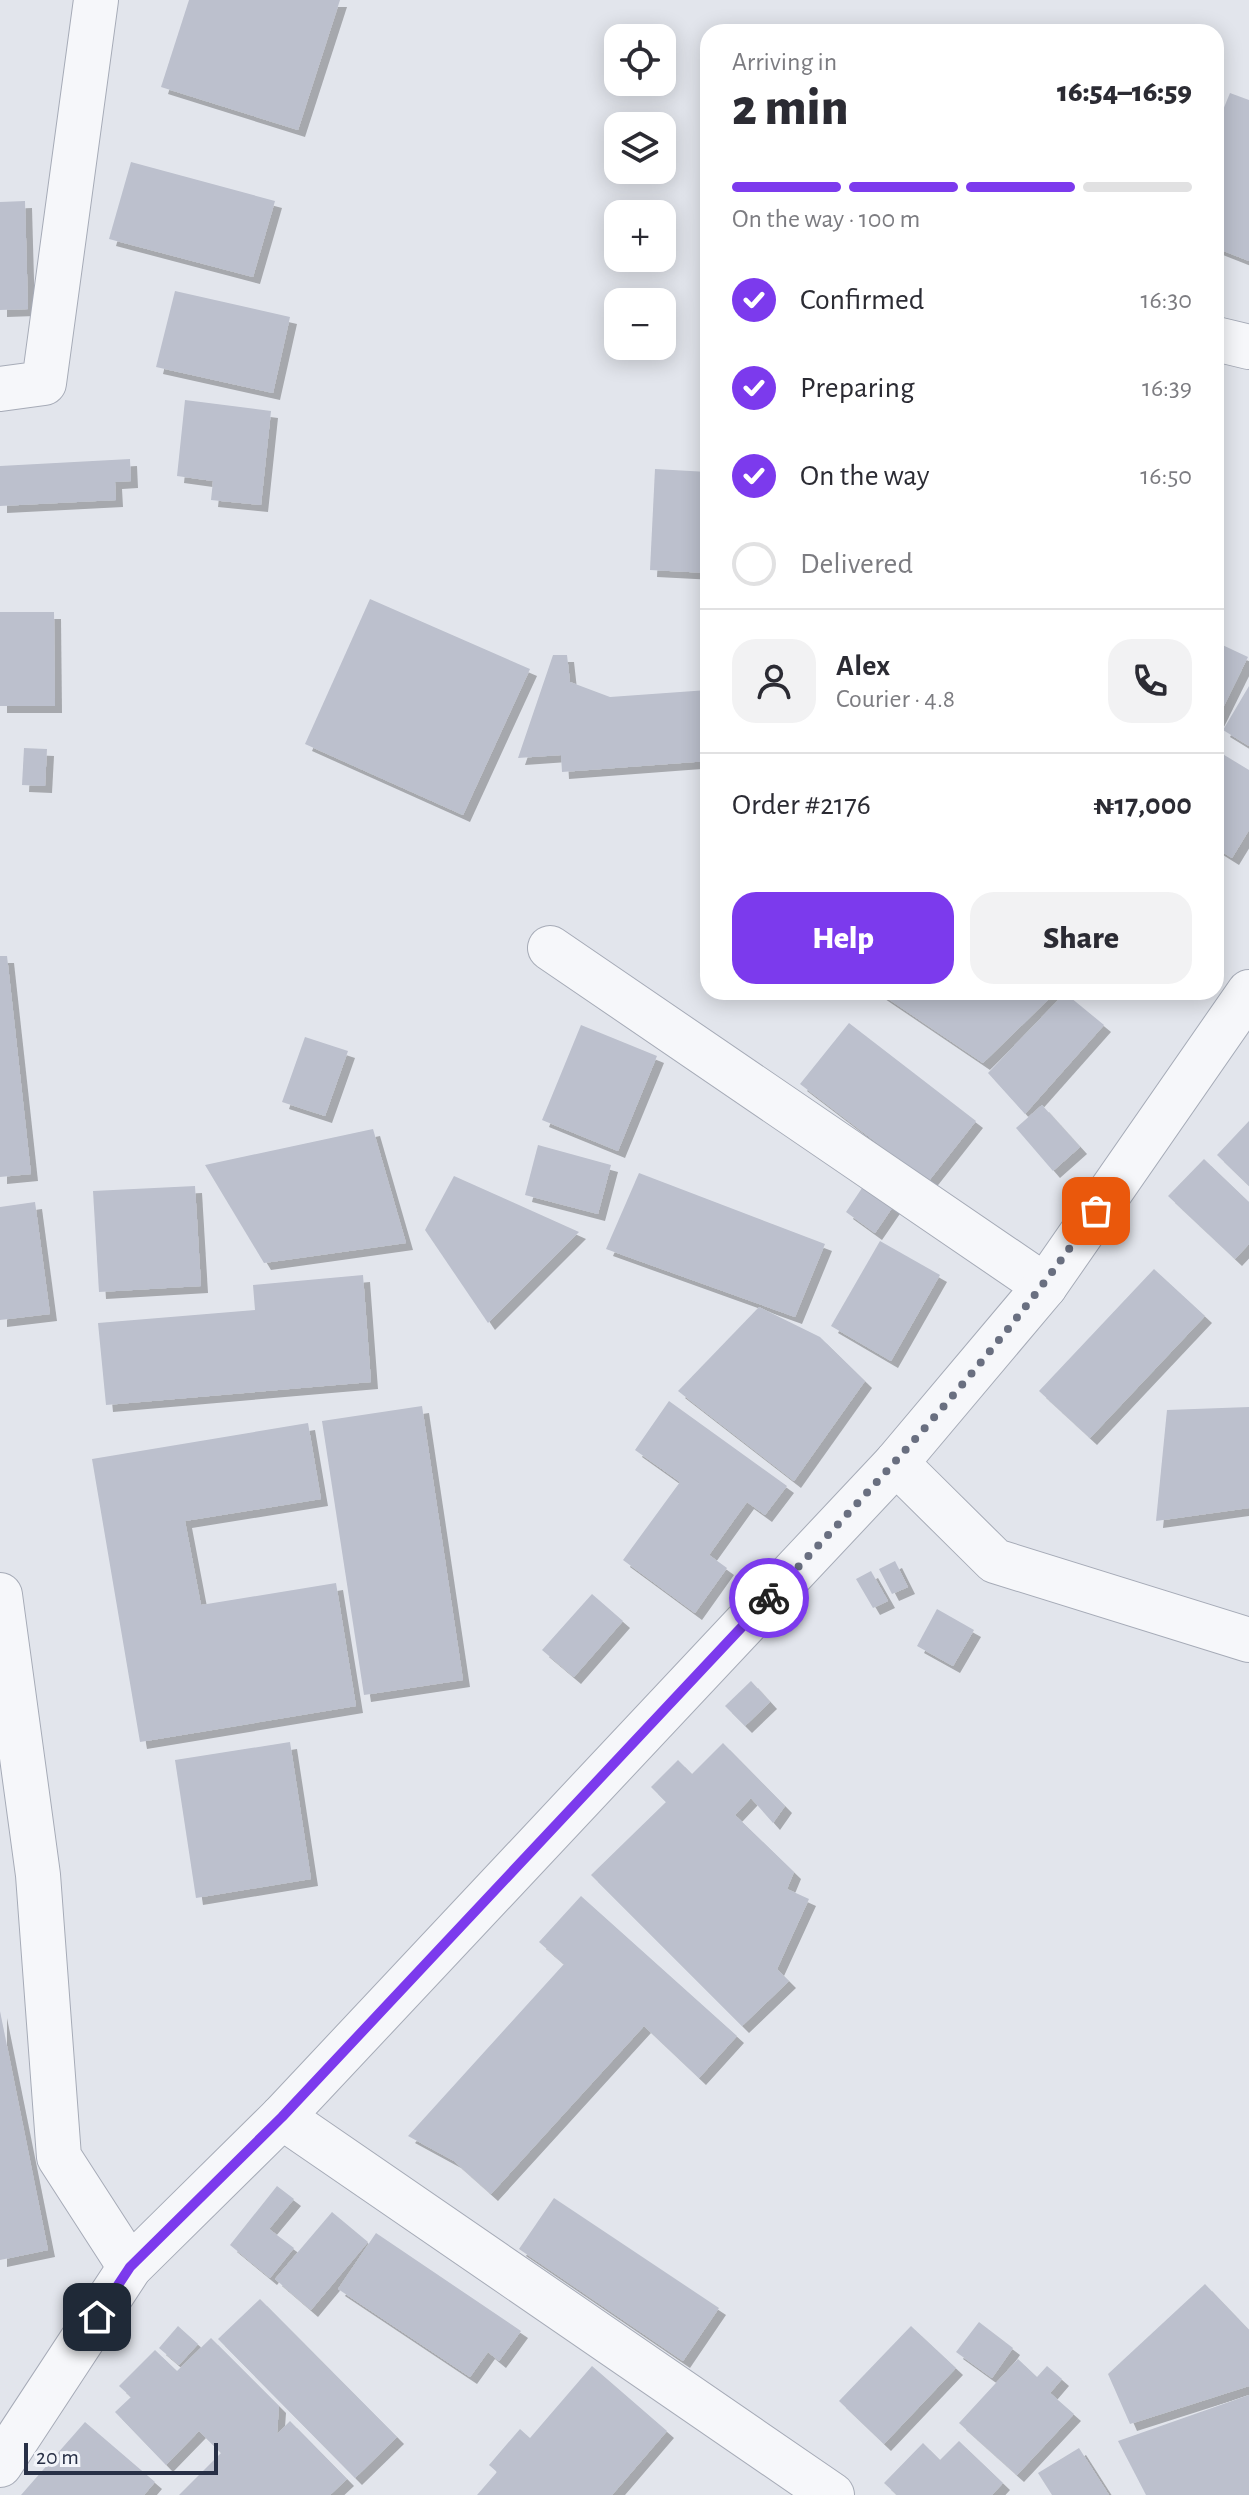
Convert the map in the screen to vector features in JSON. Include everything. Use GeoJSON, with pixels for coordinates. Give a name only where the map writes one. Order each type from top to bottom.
{"type":"FeatureCollection","features":[{"type":"Feature","properties":{"kind":"street"},"geometry":{"type":"LineString","coordinates":[[0,389],[44,383],[96,0]]}},
{"type":"Feature","properties":{"kind":"street"},"geometry":{"type":"LineString","coordinates":[[1224,341],[1249,347]]}},
{"type":"Feature","properties":{"kind":"street"},"geometry":{"type":"LineString","coordinates":[[550,948],[1045,1286]]}},
{"type":"Feature","properties":{"kind":"street"},"geometry":{"type":"LineString","coordinates":[[0,2465],[130,2267],[282,2117],[896,1463],[1045,1286],[1244,1005]]}},
{"type":"Feature","properties":{"kind":"street"},"geometry":{"type":"LineString","coordinates":[[896,1463],[995,1561],[1249,1640]]}},
{"type":"Feature","properties":{"kind":"street"},"geometry":{"type":"LineString","coordinates":[[0,1595],[38,1875],[59,2157],[130,2267]]}},
{"type":"Feature","properties":{"kind":"street"},"geometry":{"type":"LineString","coordinates":[[282,2117],[832,2495]]}},
{"type":"Feature","properties":{"kind":"building"},"geometry":{"type":"Polygon","coordinates":[[[189,0],[340,0],[298,130],[161,87],[189,0]]]}},
{"type":"Feature","properties":{"kind":"building"},"geometry":{"type":"Polygon","coordinates":[[[1230,93],[1249,100],[1249,261],[1224,251],[1224,108],[1230,93]]]}},
{"type":"Feature","properties":{"kind":"building"},"geometry":{"type":"Polygon","coordinates":[[[131,162],[275,201],[253,277],[109,239],[131,162]]]}},
{"type":"Feature","properties":{"kind":"building"},"geometry":{"type":"Polygon","coordinates":[[[25,201],[28,309],[0,310],[0,202],[25,201]]]}},
{"type":"Feature","properties":{"kind":"building"},"geometry":{"type":"Polygon","coordinates":[[[175,291],[290,317],[273,393],[156,367],[175,291]]]}},
{"type":"Feature","properties":{"kind":"building"},"geometry":{"type":"Polygon","coordinates":[[[185,400],[271,411],[261,505],[211,500],[213,481],[177,476],[185,400]]]}},
{"type":"Feature","properties":{"kind":"building"},"geometry":{"type":"Polygon","coordinates":[[[130,459],[131,481],[115,482],[116,500],[0,506],[0,466],[130,459]]]}},
{"type":"Feature","properties":{"kind":"building"},"geometry":{"type":"Polygon","coordinates":[[[655,469],[700,472],[700,573],[650,570],[655,469]]]}},
{"type":"Feature","properties":{"kind":"building"},"geometry":{"type":"Polygon","coordinates":[[[370,599],[530,669],[463,815],[305,744],[370,599]]]}},
{"type":"Feature","properties":{"kind":"building"},"geometry":{"type":"Polygon","coordinates":[[[0,612],[54,612],[55,706],[0,706],[0,612]]]}},
{"type":"Feature","properties":{"kind":"building"},"geometry":{"type":"Polygon","coordinates":[[[1224,646],[1248,657],[1224,706],[1224,646]]]}},
{"type":"Feature","properties":{"kind":"building"},"geometry":{"type":"Polygon","coordinates":[[[553,655],[567,655],[570,682],[610,697],[700,691],[700,762],[562,772],[561,755],[518,758],[553,655]]]}},
{"type":"Feature","properties":{"kind":"building"},"geometry":{"type":"Polygon","coordinates":[[[1249,686],[1249,746],[1224,728],[1249,686]]]}},
{"type":"Feature","properties":{"kind":"building"},"geometry":{"type":"Polygon","coordinates":[[[24,748],[47,749],[45,786],[22,785],[24,748]]]}},
{"type":"Feature","properties":{"kind":"building"},"geometry":{"type":"Polygon","coordinates":[[[1224,755],[1249,770],[1249,830],[1232,858],[1224,853],[1224,755]]]}},
{"type":"Feature","properties":{"kind":"building"},"geometry":{"type":"Polygon","coordinates":[[[0,956],[7,956],[31,1174],[0,1177],[0,956]]]}},
{"type":"Feature","properties":{"kind":"building"},"geometry":{"type":"Polygon","coordinates":[[[890,1000],[1048,1000],[983,1063],[890,1000]]]}},
{"type":"Feature","properties":{"kind":"building"},"geometry":{"type":"Polygon","coordinates":[[[1058,1000],[1074,1000],[1104,1025],[1025,1114],[988,1073],[1058,1000]]]}},
{"type":"Feature","properties":{"kind":"building"},"geometry":{"type":"Polygon","coordinates":[[[849,1023],[976,1121],[928,1182],[800,1084],[849,1023]]]}},
{"type":"Feature","properties":{"kind":"building"},"geometry":{"type":"Polygon","coordinates":[[[581,1025],[657,1056],[618,1151],[542,1120],[581,1025]]]}},
{"type":"Feature","properties":{"kind":"building"},"geometry":{"type":"Polygon","coordinates":[[[305,1037],[348,1051],[325,1116],[282,1102],[305,1037]]]}},
{"type":"Feature","properties":{"kind":"building"},"geometry":{"type":"Polygon","coordinates":[[[1042,1105],[1080,1147],[1053,1171],[1016,1128],[1042,1105]]]}},
{"type":"Feature","properties":{"kind":"building"},"geometry":{"type":"Polygon","coordinates":[[[1249,1121],[1249,1186],[1217,1155],[1249,1121]]]}},
{"type":"Feature","properties":{"kind":"building"},"geometry":{"type":"Polygon","coordinates":[[[373,1129],[406,1243],[264,1263],[205,1165],[373,1129]]]}},
{"type":"Feature","properties":{"kind":"building"},"geometry":{"type":"Polygon","coordinates":[[[538,1145],[611,1165],[598,1214],[525,1195],[538,1145]]]}},
{"type":"Feature","properties":{"kind":"building"},"geometry":{"type":"Polygon","coordinates":[[[1204,1159],[1249,1202],[1249,1244],[1235,1259],[1168,1196],[1204,1159]]]}},
{"type":"Feature","properties":{"kind":"building"},"geometry":{"type":"Polygon","coordinates":[[[639,1173],[825,1244],[795,1317],[606,1249],[639,1173]]]}},
{"type":"Feature","properties":{"kind":"building"},"geometry":{"type":"Polygon","coordinates":[[[454,1176],[579,1232],[488,1323],[425,1230],[454,1176]]]}},
{"type":"Feature","properties":{"kind":"building"},"geometry":{"type":"Polygon","coordinates":[[[870,1176],[899,1198],[875,1233],[846,1212],[870,1176]]]}},
{"type":"Feature","properties":{"kind":"building"},"geometry":{"type":"Polygon","coordinates":[[[195,1186],[201,1286],[99,1292],[93,1191],[195,1186]]]}},
{"type":"Feature","properties":{"kind":"building"},"geometry":{"type":"Polygon","coordinates":[[[35,1202],[50,1314],[0,1320],[0,1207],[35,1202]]]}},
{"type":"Feature","properties":{"kind":"building"},"geometry":{"type":"Polygon","coordinates":[[[880,1241],[940,1275],[891,1361],[831,1326],[880,1241]]]}},
{"type":"Feature","properties":{"kind":"building"},"geometry":{"type":"Polygon","coordinates":[[[1154,1269],[1205,1316],[1090,1438],[1039,1391],[1154,1269]]]}},
{"type":"Feature","properties":{"kind":"building"},"geometry":{"type":"Polygon","coordinates":[[[363,1275],[371,1382],[106,1405],[98,1323],[255,1310],[253,1285],[363,1275]]]}},
{"type":"Feature","properties":{"kind":"building"},"geometry":{"type":"Polygon","coordinates":[[[759,1307],[820,1337],[865,1381],[794,1481],[678,1391],[759,1307]]]}},
{"type":"Feature","properties":{"kind":"building"},"geometry":{"type":"Polygon","coordinates":[[[669,1401],[787,1486],[765,1515],[747,1502],[709,1555],[727,1568],[695,1613],[623,1560],[680,1482],[635,1450],[669,1401]]]}},
{"type":"Feature","properties":{"kind":"building"},"geometry":{"type":"Polygon","coordinates":[[[422,1406],[463,1680],[364,1695],[322,1421],[422,1406]]]}},
{"type":"Feature","properties":{"kind":"building"},"geometry":{"type":"Polygon","coordinates":[[[1249,1407],[1249,1508],[1156,1521],[1167,1410],[1249,1407]]]}},
{"type":"Feature","properties":{"kind":"building"},"geometry":{"type":"Polygon","coordinates":[[[308,1423],[321,1499],[185,1521],[201,1605],[336,1583],[356,1706],[140,1742],[92,1459],[308,1423]]]}},
{"type":"Feature","properties":{"kind":"building"},"geometry":{"type":"Polygon","coordinates":[[[895,1561],[908,1587],[892,1594],[879,1569],[895,1561]]]}},
{"type":"Feature","properties":{"kind":"building"},"geometry":{"type":"Polygon","coordinates":[[[871,1571],[888,1601],[873,1608],[856,1579],[871,1571]]]}},
{"type":"Feature","properties":{"kind":"building"},"geometry":{"type":"Polygon","coordinates":[[[592,1594],[623,1621],[574,1677],[542,1650],[592,1594]]]}},
{"type":"Feature","properties":{"kind":"building"},"geometry":{"type":"Polygon","coordinates":[[[937,1609],[974,1630],[953,1666],[917,1646],[937,1609]]]}},
{"type":"Feature","properties":{"kind":"building"},"geometry":{"type":"Polygon","coordinates":[[[751,1681],[770,1702],[745,1726],[725,1706],[751,1681]]]}},
{"type":"Feature","properties":{"kind":"building"},"geometry":{"type":"Polygon","coordinates":[[[290,1742],[311,1879],[196,1898],[175,1760],[290,1742]]]}},
{"type":"Feature","properties":{"kind":"building"},"geometry":{"type":"Polygon","coordinates":[[[723,1743],[785,1806],[773,1823],[751,1798],[735,1815],[794,1872],[787,1889],[809,1899],[777,1969],[789,1981],[742,2026],[591,1875],[666,1802],[651,1787],[678,1760],[692,1774],[723,1743]]]}},
{"type":"Feature","properties":{"kind":"building"},"geometry":{"type":"Polygon","coordinates":[[[581,1896],[737,2036],[699,2078],[644,2026],[491,2194],[454,2161],[408,2136],[564,1964],[539,1942],[581,1896]]]}},
{"type":"Feature","properties":{"kind":"building"},"geometry":{"type":"Polygon","coordinates":[[[0,2011],[48,2250],[0,2260],[0,2011]]]}},
{"type":"Feature","properties":{"kind":"building"},"geometry":{"type":"Polygon","coordinates":[[[277,2186],[294,2199],[269,2229],[294,2248],[270,2278],[230,2245],[277,2186]]]}},
{"type":"Feature","properties":{"kind":"building"},"geometry":{"type":"Polygon","coordinates":[[[554,2198],[719,2308],[683,2361],[519,2249],[554,2198]]]}},
{"type":"Feature","properties":{"kind":"building"},"geometry":{"type":"Polygon","coordinates":[[[332,2212],[368,2242],[311,2310],[275,2279],[332,2212]]]}},
{"type":"Feature","properties":{"kind":"building"},"geometry":{"type":"Polygon","coordinates":[[[376,2233],[521,2331],[499,2361],[488,2352],[470,2377],[338,2289],[376,2233]]]}},
{"type":"Feature","properties":{"kind":"building"},"geometry":{"type":"Polygon","coordinates":[[[1205,2284],[1249,2330],[1249,2386],[1130,2424],[1108,2374],[1205,2284]]]}},
{"type":"Feature","properties":{"kind":"building"},"geometry":{"type":"Polygon","coordinates":[[[260,2299],[397,2437],[355,2478],[218,2339],[260,2299]]]}},
{"type":"Feature","properties":{"kind":"building"},"geometry":{"type":"Polygon","coordinates":[[[979,2322],[1013,2348],[992,2378],[956,2352],[979,2322]]]}},
{"type":"Feature","properties":{"kind":"building"},"geometry":{"type":"Polygon","coordinates":[[[178,2326],[198,2344],[179,2365],[159,2348],[178,2326]]]}},
{"type":"Feature","properties":{"kind":"building"},"geometry":{"type":"Polygon","coordinates":[[[911,2326],[956,2368],[884,2444],[839,2401],[911,2326]]]}},
{"type":"Feature","properties":{"kind":"building"},"geometry":{"type":"Polygon","coordinates":[[[211,2338],[279,2406],[277,2434],[290,2421],[347,2479],[330,2495],[179,2495],[221,2453],[199,2431],[166,2465],[115,2412],[131,2397],[119,2386],[155,2350],[177,2371],[211,2338]]]}},
{"type":"Feature","properties":{"kind":"building"},"geometry":{"type":"Polygon","coordinates":[[[1018,2359],[1037,2377],[1047,2366],[1062,2379],[1050,2393],[1074,2414],[1017,2475],[959,2423],[1018,2359]]]}},
{"type":"Feature","properties":{"kind":"building"},"geometry":{"type":"Polygon","coordinates":[[[592,2366],[667,2431],[612,2495],[477,2495],[497,2472],[489,2465],[520,2429],[530,2438],[592,2366]]]}},
{"type":"Feature","properties":{"kind":"building"},"geometry":{"type":"Polygon","coordinates":[[[1249,2395],[1249,2495],[1146,2495],[1118,2441],[1249,2395]]]}},
{"type":"Feature","properties":{"kind":"building"},"geometry":{"type":"Polygon","coordinates":[[[85,2422],[155,2482],[144,2495],[21,2495],[85,2422]]]}},
{"type":"Feature","properties":{"kind":"building"},"geometry":{"type":"Polygon","coordinates":[[[959,2441],[1003,2483],[992,2495],[897,2495],[884,2483],[923,2443],[940,2460],[959,2441]]]}},
{"type":"Feature","properties":{"kind":"building"},"geometry":{"type":"Polygon","coordinates":[[[1079,2448],[1109,2495],[1052,2495],[1038,2473],[1079,2448]]]}},
{"type":"Feature","properties":{"kind":"way so far"},"geometry":{"type":"LineString","coordinates":[[769,1598],[896,1463],[1045,1286],[1096,1211]]}},
{"type":"Feature","properties":{"kind":"route"},"geometry":{"type":"LineString","coordinates":[[97,2317],[130,2267],[282,2117],[769,1598]]}}]}
